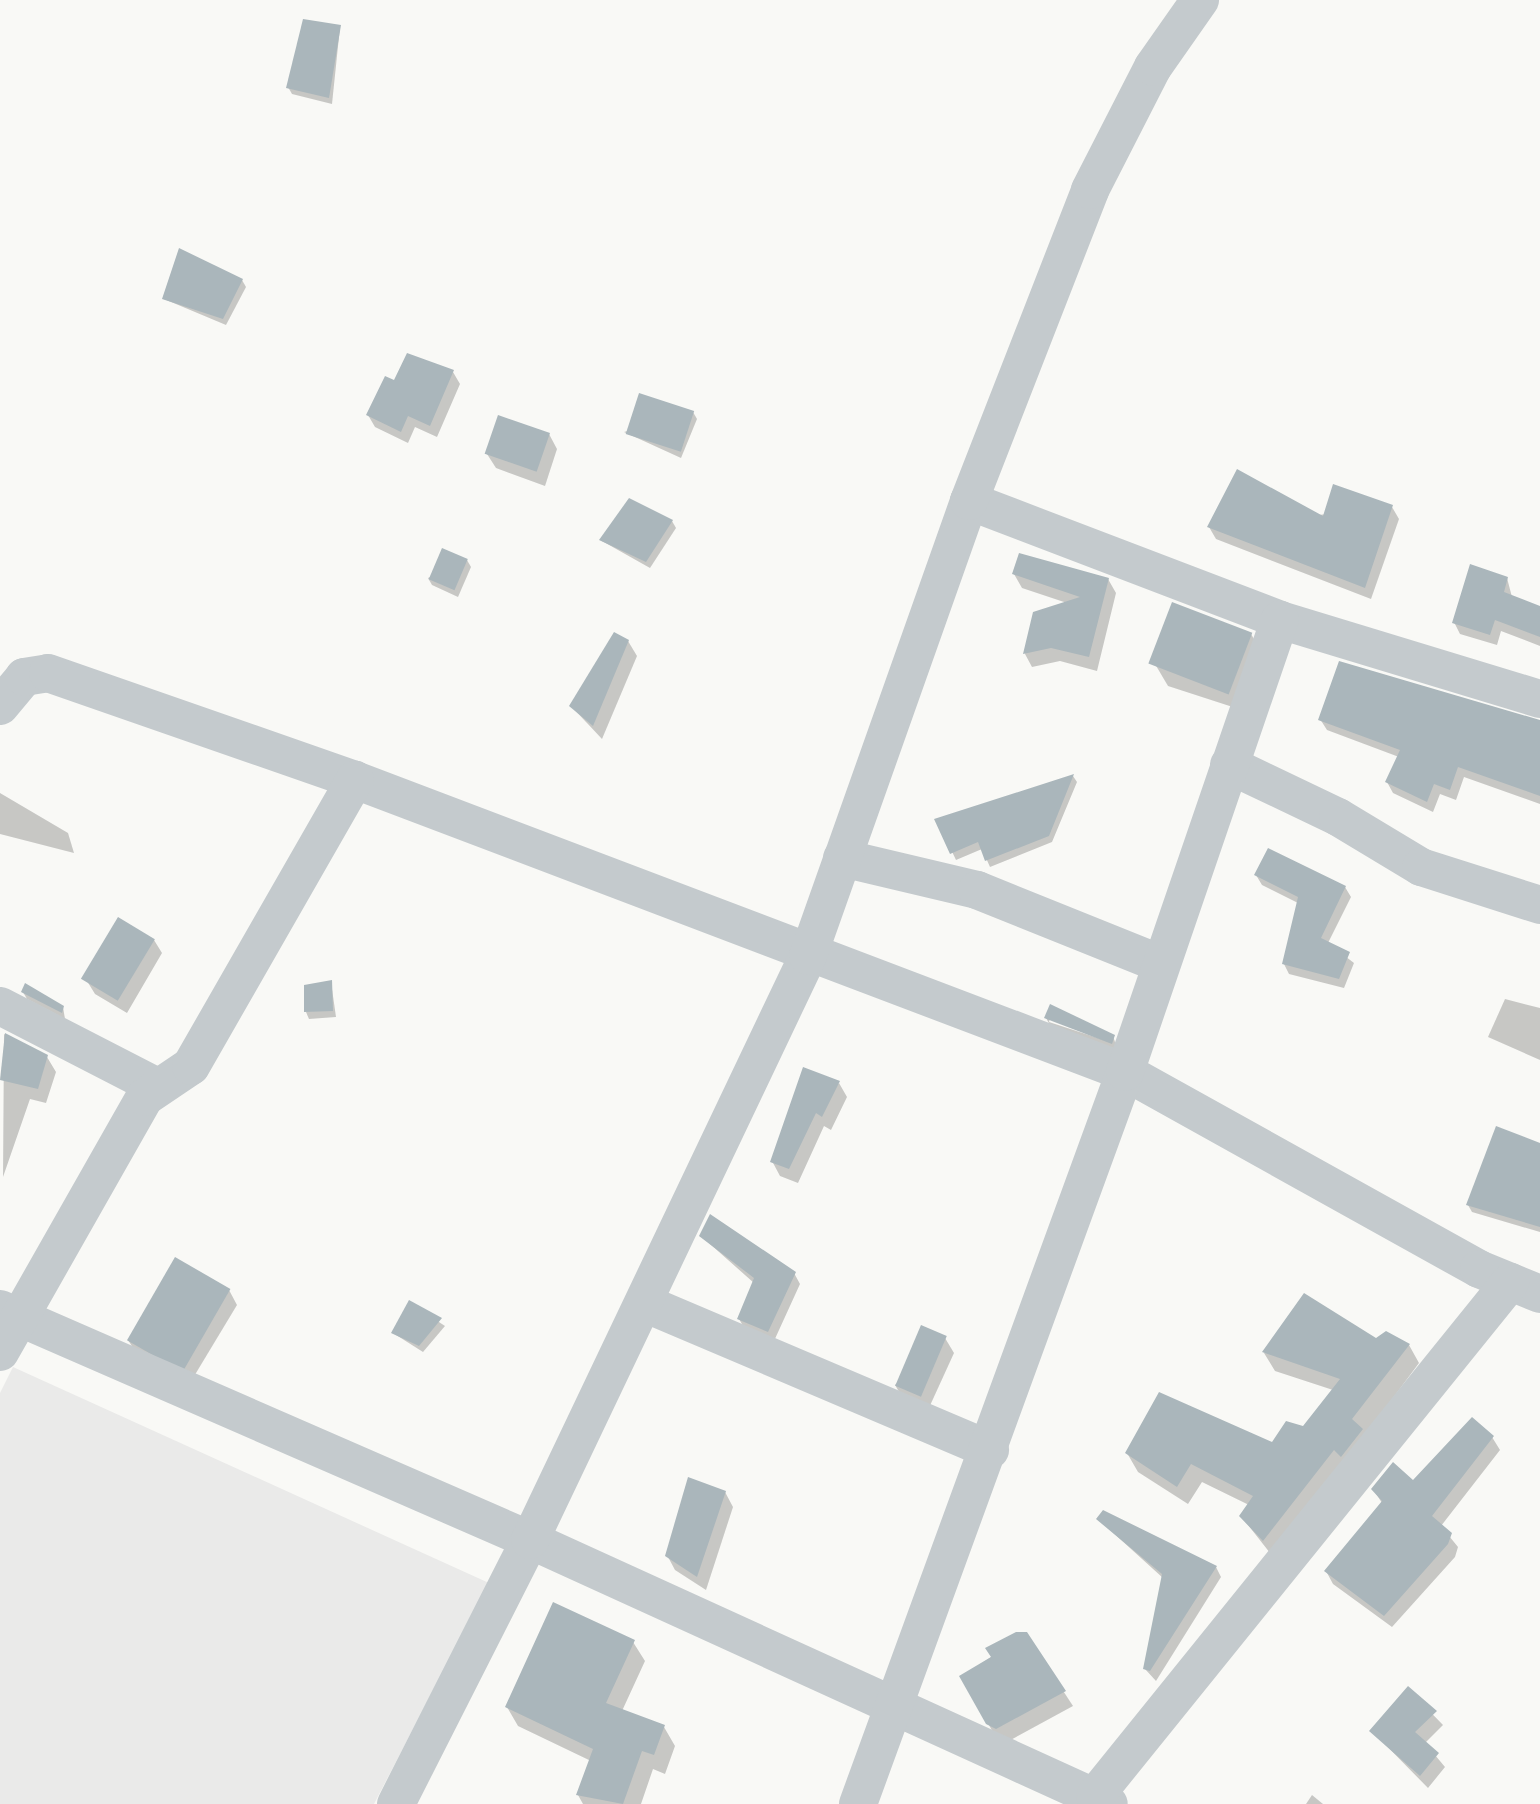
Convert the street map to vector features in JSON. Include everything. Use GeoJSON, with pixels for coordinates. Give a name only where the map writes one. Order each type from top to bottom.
{"type":"FeatureCollection","features":[{"type":"Feature","properties":{"kind":"street"},"geometry":{"type":"LineString","coordinates":[[396,1804],[530,1540],[808,956],[970,500],[1090,190],[1153,67],[1200,0]]}},
{"type":"Feature","properties":{"kind":"street"},"geometry":{"type":"LineString","coordinates":[[970,500],[1280,620],[1540,699]]}},
{"type":"Feature","properties":{"kind":"street"},"geometry":{"type":"LineString","coordinates":[[858,1804],[892,1705],[990,1450],[1125,1072],[1280,620]]}},
{"type":"Feature","properties":{"kind":"street"},"geometry":{"type":"LineString","coordinates":[[0,706],[24,677],[48,673],[355,780],[808,956],[1125,1072],[1525,1288],[1102,1800],[530,1540],[8,1314]]}},
{"type":"Feature","properties":{"kind":"street"},"geometry":{"type":"LineString","coordinates":[[1229,765],[1338,817],[1421,867],[1540,905]]}},
{"type":"Feature","properties":{"kind":"street"},"geometry":{"type":"LineString","coordinates":[[0,1352],[8,1314],[154,1084],[191,1066],[355,780]]}},
{"type":"Feature","properties":{"kind":"street"},"geometry":{"type":"LineString","coordinates":[[842,858],[976,890],[1161,964]]}},
{"type":"Feature","properties":{"kind":"street"},"geometry":{"type":"LineString","coordinates":[[0,1006],[154,1084]]}},
{"type":"Feature","properties":{"kind":"street"},"geometry":{"type":"LineString","coordinates":[[643,1303],[990,1450]]}},
{"type":"Feature","properties":{"kind":"shaded area"},"geometry":{"type":"Polygon","coordinates":[[[13,1367],[489,1583],[374,1804],[0,1804],[0,1393],[13,1367]]]}},
{"type":"Feature","properties":{"kind":"building"},"geometry":{"type":"Polygon","coordinates":[[[303,19],[341,25],[329,98],[286,88],[303,19]]]}},
{"type":"Feature","properties":{"kind":"building"},"geometry":{"type":"Polygon","coordinates":[[[179,248],[243,279],[223,319],[162,299],[179,248]]]}},
{"type":"Feature","properties":{"kind":"building"},"geometry":{"type":"Polygon","coordinates":[[[407,353],[454,370],[430,426],[408,416],[401,432],[366,415],[385,376],[394,380],[407,353]]]}},
{"type":"Feature","properties":{"kind":"building"},"geometry":{"type":"Polygon","coordinates":[[[639,393],[694,411],[681,452],[626,434],[639,393]]]}},
{"type":"Feature","properties":{"kind":"building"},"geometry":{"type":"Polygon","coordinates":[[[498,415],[550,433],[537,472],[485,454],[498,415]]]}},
{"type":"Feature","properties":{"kind":"building"},"geometry":{"type":"Polygon","coordinates":[[[1237,469],[1323,516],[1333,484],[1393,505],[1365,588],[1207,527],[1237,469]]]}},
{"type":"Feature","properties":{"kind":"building"},"geometry":{"type":"Polygon","coordinates":[[[629,498],[673,520],[646,562],[599,540],[629,498]]]}},
{"type":"Feature","properties":{"kind":"building"},"geometry":{"type":"Polygon","coordinates":[[[442,548],[468,559],[454,590],[429,579],[442,548]]]}},
{"type":"Feature","properties":{"kind":"building"},"geometry":{"type":"Polygon","coordinates":[[[1019,553],[1109,578],[1089,657],[1051,648],[1023,654],[1033,612],[1080,597],[1012,574],[1019,553]]]}},
{"type":"Feature","properties":{"kind":"building"},"geometry":{"type":"Polygon","coordinates":[[[1470,564],[1508,577],[1504,592],[1540,606],[1540,637],[1495,620],[1490,635],[1452,623],[1470,564]]]}},
{"type":"Feature","properties":{"kind":"building"},"geometry":{"type":"Polygon","coordinates":[[[1172,602],[1252,633],[1229,694],[1148,664],[1172,602]]]}},
{"type":"Feature","properties":{"kind":"building"},"geometry":{"type":"Polygon","coordinates":[[[614,632],[629,640],[593,726],[569,706],[614,632]]]}},
{"type":"Feature","properties":{"kind":"building"},"geometry":{"type":"Polygon","coordinates":[[[1339,661],[1540,720],[1540,796],[1458,767],[1450,790],[1434,784],[1427,802],[1385,782],[1400,750],[1318,720],[1339,661]]]}},
{"type":"Feature","properties":{"kind":"building"},"geometry":{"type":"Polygon","coordinates":[[[1074,774],[1049,836],[985,861],[978,842],[950,854],[934,819],[1074,774]]]}},
{"type":"Feature","properties":{"kind":"building"},"geometry":{"type":"Polygon","coordinates":[[[1268,848],[1346,886],[1321,938],[1350,952],[1339,979],[1282,964],[1298,897],[1254,875],[1268,848]]]}},
{"type":"Feature","properties":{"kind":"building"},"geometry":{"type":"Polygon","coordinates":[[[118,917],[155,939],[118,1001],[81,979],[118,917]]]}},
{"type":"Feature","properties":{"kind":"building"},"geometry":{"type":"Polygon","coordinates":[[[332,980],[333,1011],[304,1012],[304,985],[332,980]]]}},
{"type":"Feature","properties":{"kind":"building"},"geometry":{"type":"Polygon","coordinates":[[[25,983],[64,1006],[62,1013],[21,992],[25,983]]]}},
{"type":"Feature","properties":{"kind":"building"},"geometry":{"type":"Polygon","coordinates":[[[1050,1004],[1115,1035],[1112,1044],[1044,1018],[1050,1004]]]}},
{"type":"Feature","properties":{"kind":"building"},"geometry":{"type":"Polygon","coordinates":[[[5,1033],[48,1055],[38,1089],[0,1080],[5,1033]]]}},
{"type":"Feature","properties":{"kind":"building"},"geometry":{"type":"Polygon","coordinates":[[[803,1067],[840,1081],[822,1117],[816,1113],[789,1169],[770,1162],[803,1067]]]}},
{"type":"Feature","properties":{"kind":"building"},"geometry":{"type":"Polygon","coordinates":[[[1496,1126],[1540,1143],[1540,1227],[1466,1205],[1496,1126]]]}},
{"type":"Feature","properties":{"kind":"building"},"geometry":{"type":"Polygon","coordinates":[[[710,1214],[796,1272],[768,1332],[737,1319],[754,1278],[699,1236],[710,1214]]]}},
{"type":"Feature","properties":{"kind":"building"},"geometry":{"type":"Polygon","coordinates":[[[175,1257],[230,1289],[182,1372],[127,1340],[175,1257]]]}},
{"type":"Feature","properties":{"kind":"building"},"geometry":{"type":"Polygon","coordinates":[[[1304,1293],[1376,1338],[1386,1331],[1410,1344],[1352,1419],[1363,1429],[1341,1457],[1334,1450],[1263,1541],[1239,1516],[1253,1496],[1191,1464],[1177,1487],[1125,1453],[1159,1392],[1272,1442],[1286,1421],[1303,1426],[1340,1379],[1262,1352],[1304,1293]]]}},
{"type":"Feature","properties":{"kind":"building"},"geometry":{"type":"Polygon","coordinates":[[[409,1300],[442,1318],[419,1346],[391,1333],[409,1300]]]}},
{"type":"Feature","properties":{"kind":"building"},"geometry":{"type":"Polygon","coordinates":[[[921,1325],[947,1336],[921,1397],[895,1386],[921,1325]]]}},
{"type":"Feature","properties":{"kind":"building"},"geometry":{"type":"Polygon","coordinates":[[[1472,1417],[1494,1436],[1432,1516],[1452,1533],[1448,1544],[1384,1616],[1324,1571],[1382,1501],[1371,1489],[1393,1462],[1413,1480],[1472,1417]]]}},
{"type":"Feature","properties":{"kind":"building"},"geometry":{"type":"Polygon","coordinates":[[[688,1477],[726,1491],[697,1577],[665,1556],[688,1477]]]}},
{"type":"Feature","properties":{"kind":"building"},"geometry":{"type":"Polygon","coordinates":[[[1103,1510],[1217,1566],[1150,1671],[1143,1669],[1162,1574],[1096,1519],[1103,1510]]]}},
{"type":"Feature","properties":{"kind":"building"},"geometry":{"type":"Polygon","coordinates":[[[553,1602],[635,1640],[606,1703],[665,1725],[654,1755],[642,1751],[623,1804],[576,1795],[593,1749],[505,1707],[553,1602]]]}},
{"type":"Feature","properties":{"kind":"building"},"geometry":{"type":"Polygon","coordinates":[[[1016,1632],[1027,1632],[1066,1691],[996,1729],[986,1724],[959,1676],[991,1657],[985,1648],[1016,1632]]]}},
{"type":"Feature","properties":{"kind":"building"},"geometry":{"type":"Polygon","coordinates":[[[1408,1686],[1437,1711],[1415,1732],[1439,1753],[1420,1776],[1369,1731],[1408,1686]]]}}]}
